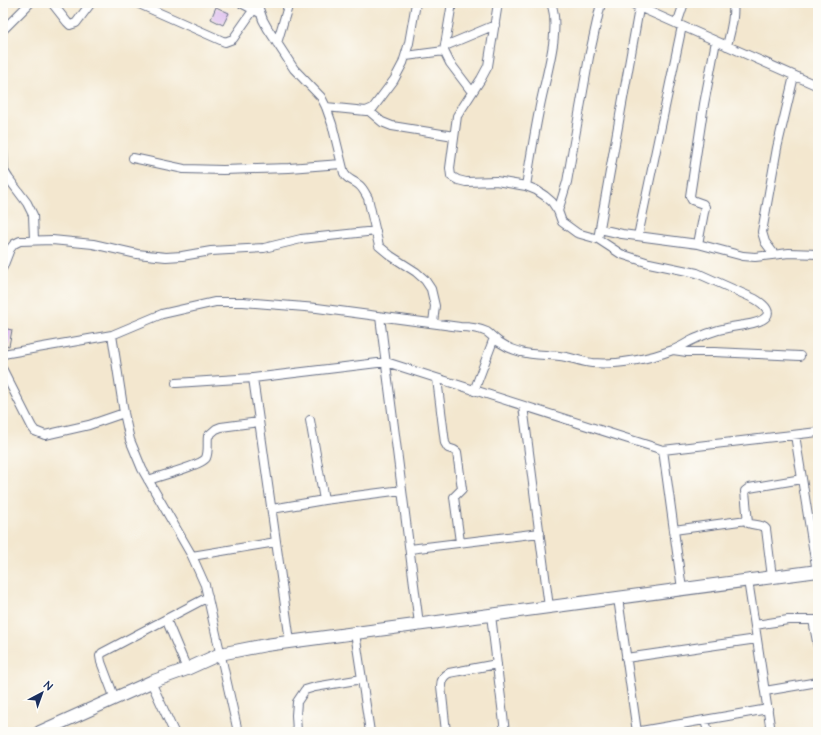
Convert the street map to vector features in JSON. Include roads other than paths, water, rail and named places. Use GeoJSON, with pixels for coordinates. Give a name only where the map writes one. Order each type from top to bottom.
{"type":"FeatureCollection","features":[{"type":"Feature","properties":{"kind":"main road"},"geometry":{"type":"LineString","coordinates":[[40,732],[151,682],[220,654],[290,641],[818,572]]}},
{"type":"Feature","properties":{"kind":"street"},"geometry":{"type":"LineString","coordinates":[[3,30],[30,3]]}},
{"type":"Feature","properties":{"kind":"street"},"geometry":{"type":"LineString","coordinates":[[52,3],[70,25],[76,23],[91,3]]}},
{"type":"Feature","properties":{"kind":"street"},"geometry":{"type":"LineString","coordinates":[[137,3],[226,42],[233,39],[257,8]]}},
{"type":"Feature","properties":{"kind":"street"},"geometry":{"type":"LineString","coordinates":[[241,3],[257,8],[276,43],[294,69],[321,97],[332,124],[341,164],[347,178],[358,184],[364,191],[373,214],[380,246],[383,250],[416,272],[425,280],[431,290],[435,306],[433,324]]}},
{"type":"Feature","properties":{"kind":"street"},"geometry":{"type":"LineString","coordinates":[[276,43],[289,3]]}},
{"type":"Feature","properties":{"kind":"street"},"geometry":{"type":"LineString","coordinates":[[369,111],[373,108],[394,80],[406,56],[416,3]]}},
{"type":"Feature","properties":{"kind":"street"},"geometry":{"type":"LineString","coordinates":[[452,3],[444,48],[450,63],[472,92]]}},
{"type":"Feature","properties":{"kind":"street"},"geometry":{"type":"LineString","coordinates":[[3,354],[112,335],[162,314],[215,302],[243,302],[317,308],[480,329],[488,333],[500,343],[520,352],[538,356],[565,357],[593,363],[612,363],[642,359],[673,350],[713,331],[759,322],[766,316],[767,309],[763,304],[755,299],[704,276],[636,260],[621,254],[598,239],[585,236],[568,228],[562,222],[558,212],[545,196],[536,190],[526,186],[496,181],[466,182],[453,177],[450,172],[450,168],[457,116],[481,80],[488,66],[498,3]]}},
{"type":"Feature","properties":{"kind":"street"},"geometry":{"type":"LineString","coordinates":[[526,186],[555,31],[554,14],[551,3]]}},
{"type":"Feature","properties":{"kind":"street"},"geometry":{"type":"LineString","coordinates":[[558,212],[567,182],[589,57],[601,3]]}},
{"type":"Feature","properties":{"kind":"street"},"geometry":{"type":"LineString","coordinates":[[630,3],[639,5],[680,25],[818,86]]}},
{"type":"Feature","properties":{"kind":"street"},"geometry":{"type":"LineString","coordinates":[[638,236],[684,3]]}},
{"type":"Feature","properties":{"kind":"street"},"geometry":{"type":"LineString","coordinates":[[727,46],[734,10],[733,3]]}},
{"type":"Feature","properties":{"kind":"street"},"geometry":{"type":"LineString","coordinates":[[598,239],[639,5]]}},
{"type":"Feature","properties":{"kind":"street"},"geometry":{"type":"LineString","coordinates":[[406,56],[444,48],[495,25]]}},
{"type":"Feature","properties":{"kind":"street"},"geometry":{"type":"LineString","coordinates":[[698,244],[705,207],[703,204],[692,200],[690,196],[704,104],[716,41]]}},
{"type":"Feature","properties":{"kind":"street"},"geometry":{"type":"LineString","coordinates":[[774,254],[765,242],[762,232],[778,148],[794,76]]}},
{"type":"Feature","properties":{"kind":"street"},"geometry":{"type":"LineString","coordinates":[[326,107],[369,111],[382,122],[392,126],[454,136]]}},
{"type":"Feature","properties":{"kind":"street"},"geometry":{"type":"LineString","coordinates":[[3,149],[4,171],[33,214],[34,240]]}},
{"type":"Feature","properties":{"kind":"street"},"geometry":{"type":"LineString","coordinates":[[133,158],[184,169],[215,170],[289,168],[341,164]]}},
{"type":"Feature","properties":{"kind":"street"},"geometry":{"type":"LineString","coordinates":[[600,229],[698,244],[743,256],[789,253],[818,254]]}},
{"type":"Feature","properties":{"kind":"street"},"geometry":{"type":"LineString","coordinates":[[3,266],[10,249],[14,244],[20,241],[34,240],[93,244],[137,254],[166,257],[211,251],[264,248],[301,239],[376,231]]}},
{"type":"Feature","properties":{"kind":"street"},"geometry":{"type":"LineString","coordinates":[[380,317],[419,624]]}},
{"type":"Feature","properties":{"kind":"street"},"geometry":{"type":"LineString","coordinates":[[112,335],[124,413],[130,440],[142,469],[192,556],[205,585],[238,732]]}},
{"type":"Feature","properties":{"kind":"street"},"geometry":{"type":"LineString","coordinates":[[474,391],[494,338]]}},
{"type":"Feature","properties":{"kind":"street"},"geometry":{"type":"LineString","coordinates":[[673,350],[687,352],[800,356]]}},
{"type":"Feature","properties":{"kind":"street"},"geometry":{"type":"LineString","coordinates":[[176,383],[253,378],[386,362],[663,450],[796,436],[818,432]]}},
{"type":"Feature","properties":{"kind":"street"},"geometry":{"type":"LineString","coordinates":[[3,370],[32,427],[35,431],[45,435],[89,425],[124,413]]}},
{"type":"Feature","properties":{"kind":"street"},"geometry":{"type":"LineString","coordinates":[[253,378],[290,641]]}},
{"type":"Feature","properties":{"kind":"street"},"geometry":{"type":"LineString","coordinates":[[437,379],[445,443],[448,448],[457,452],[462,489],[454,497],[460,542]]}},
{"type":"Feature","properties":{"kind":"street"},"geometry":{"type":"LineString","coordinates":[[523,406],[549,607]]}},
{"type":"Feature","properties":{"kind":"street"},"geometry":{"type":"LineString","coordinates":[[310,420],[324,500]]}},
{"type":"Feature","properties":{"kind":"street"},"geometry":{"type":"LineString","coordinates":[[148,480],[186,468],[204,460],[207,456],[208,436],[216,429],[259,422]]}},
{"type":"Feature","properties":{"kind":"street"},"geometry":{"type":"LineString","coordinates":[[796,436],[818,572]]}},
{"type":"Feature","properties":{"kind":"street"},"geometry":{"type":"LineString","coordinates":[[663,450],[682,589]]}},
{"type":"Feature","properties":{"kind":"street"},"geometry":{"type":"LineString","coordinates":[[772,577],[766,529],[761,525],[749,524],[747,520],[744,493],[747,489],[802,479]]}},
{"type":"Feature","properties":{"kind":"street"},"geometry":{"type":"LineString","coordinates":[[272,509],[324,500],[402,490]]}},
{"type":"Feature","properties":{"kind":"street"},"geometry":{"type":"LineString","coordinates":[[674,530],[747,520]]}},
{"type":"Feature","properties":{"kind":"street"},"geometry":{"type":"LineString","coordinates":[[410,548],[540,533]]}},
{"type":"Feature","properties":{"kind":"street"},"geometry":{"type":"LineString","coordinates":[[192,556],[276,542]]}},
{"type":"Feature","properties":{"kind":"street"},"geometry":{"type":"LineString","coordinates":[[748,580],[772,732]]}},
{"type":"Feature","properties":{"kind":"street"},"geometry":{"type":"LineString","coordinates":[[115,699],[100,662],[100,656],[104,651],[208,597]]}},
{"type":"Feature","properties":{"kind":"street"},"geometry":{"type":"LineString","coordinates":[[618,598],[636,732],[768,708]]}},
{"type":"Feature","properties":{"kind":"street"},"geometry":{"type":"LineString","coordinates":[[491,615],[505,732]]}},
{"type":"Feature","properties":{"kind":"street"},"geometry":{"type":"LineString","coordinates":[[166,619],[186,669]]}},
{"type":"Feature","properties":{"kind":"street"},"geometry":{"type":"LineString","coordinates":[[755,625],[788,620],[816,620],[818,647]]}},
{"type":"Feature","properties":{"kind":"street"},"geometry":{"type":"LineString","coordinates":[[355,633],[370,732]]}},
{"type":"Feature","properties":{"kind":"street"},"geometry":{"type":"LineString","coordinates":[[626,658],[757,640]]}},
{"type":"Feature","properties":{"kind":"street"},"geometry":{"type":"LineString","coordinates":[[446,732],[441,686],[444,675],[497,664]]}},
{"type":"Feature","properties":{"kind":"street"},"geometry":{"type":"LineString","coordinates":[[297,732],[297,702],[305,690],[362,679]]}},
{"type":"Feature","properties":{"kind":"street"},"geometry":{"type":"LineString","coordinates":[[151,682],[174,732]]}},
{"type":"Feature","properties":{"kind":"street"},"geometry":{"type":"LineString","coordinates":[[765,691],[818,682]]}},
{"type":"Feature","properties":{"kind":"street"},"geometry":{"type":"LineString","coordinates":[[705,720],[708,732]]}}]}
